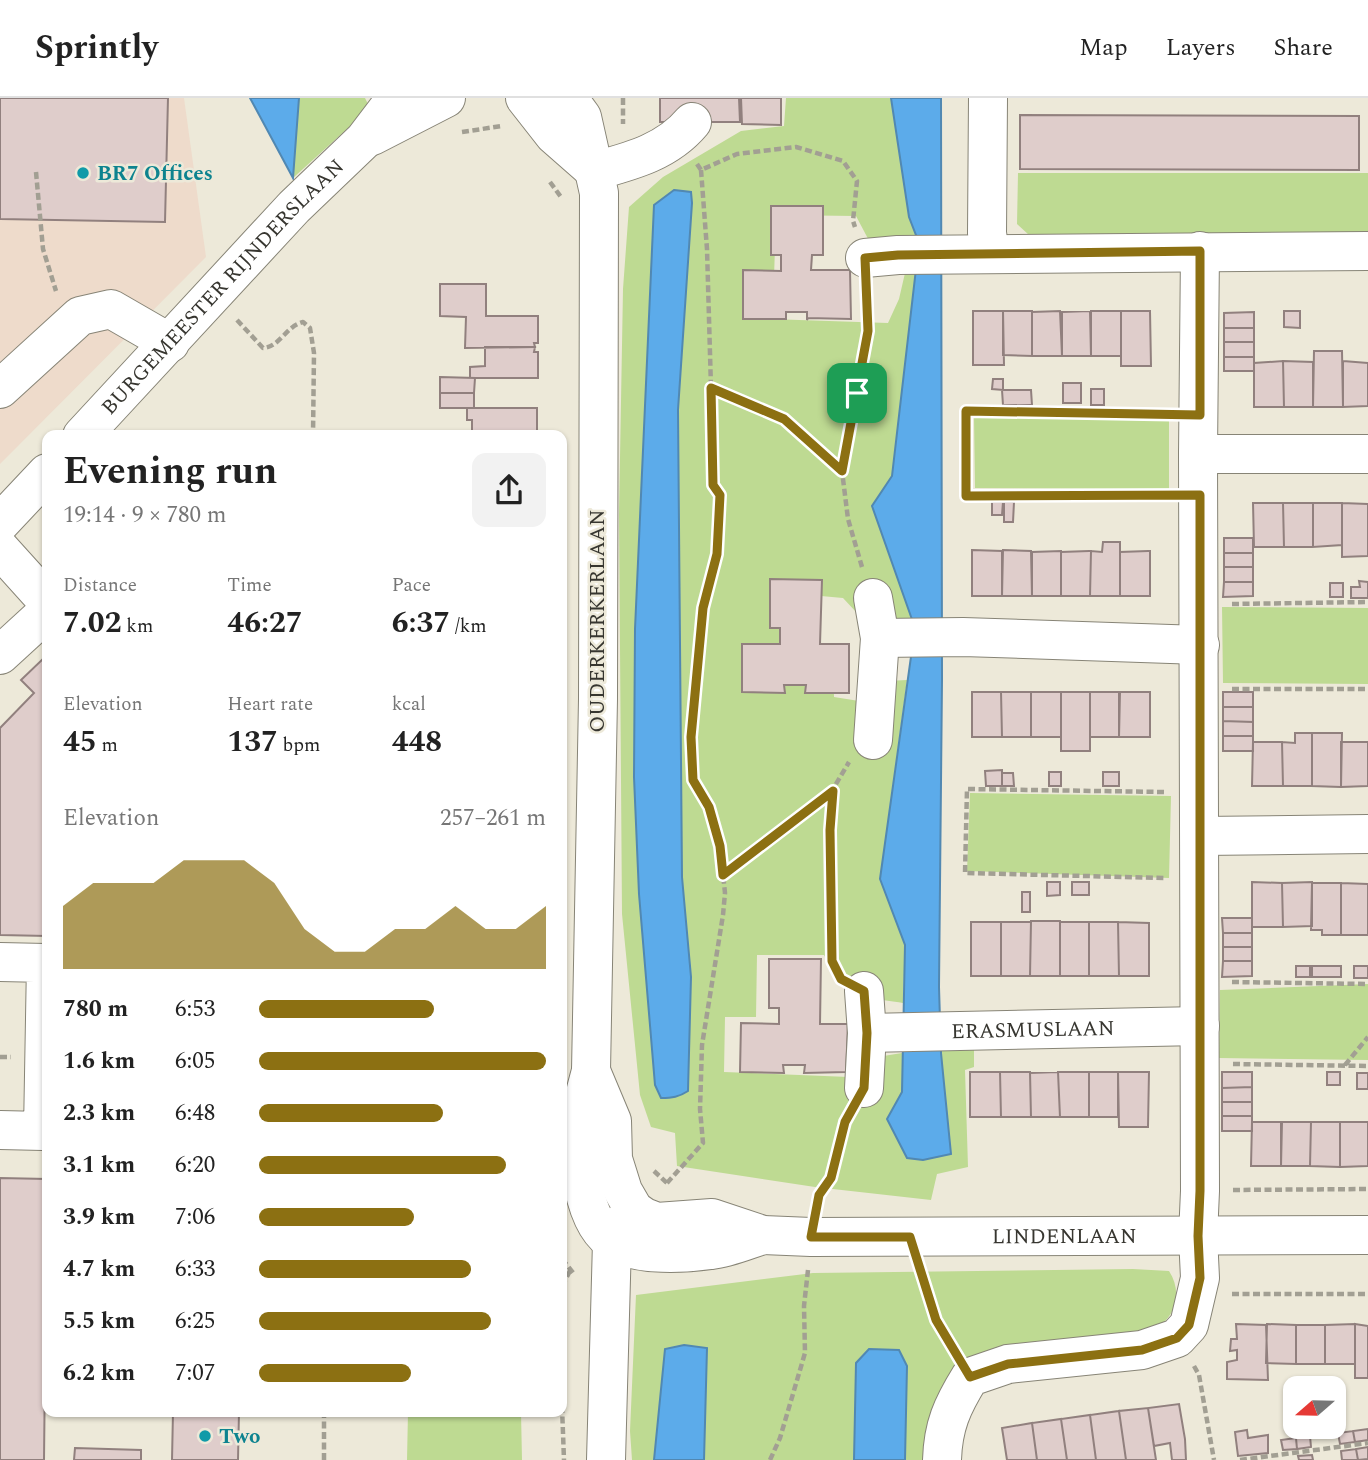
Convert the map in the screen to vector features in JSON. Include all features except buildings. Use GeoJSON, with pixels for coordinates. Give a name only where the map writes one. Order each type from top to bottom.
{"type":"FeatureCollection","features":[{"type":"Feature","properties":{"kind":"street","name":"BURGEMEESTER RIJNDERSLAAN"},"geometry":{"type":"LineString","coordinates":[[88,430],[294,207],[364,140],[396,98]]}},
{"type":"Feature","properties":{"kind":"street","name":"BURGEMEESTER RIJNDERSLAAN"},"geometry":{"type":"LineString","coordinates":[[364,140],[446,98]]}},
{"type":"Feature","properties":{"kind":"street"},"geometry":{"type":"LineString","coordinates":[[525,98],[554,135],[595,171],[648,155],[686,130]]}},
{"type":"Feature","properties":{"kind":"street","name":"OUDERKERKERLAAN"},"geometry":{"type":"LineString","coordinates":[[568,98],[582,117],[599,193],[598,699],[591,1071],[579,1119],[579,1171],[589,1207],[612,1242]]}},
{"type":"Feature","properties":{"kind":"street"},"geometry":{"type":"LineString","coordinates":[[974,255],[987,233],[988,98]]}},
{"type":"Feature","properties":{"kind":"street"},"geometry":{"type":"LineString","coordinates":[[942,1460],[943,1439],[952,1406],[970,1377],[1008,1364],[1142,1350],[1177,1338],[1189,1325],[1200,1278],[1200,251]]}},
{"type":"Feature","properties":{"kind":"street"},"geometry":{"type":"LineString","coordinates":[[881,257],[1368,251]]}},
{"type":"Feature","properties":{"kind":"street"},"geometry":{"type":"LineString","coordinates":[[0,388],[80,316],[111,309],[170,343]]}},
{"type":"Feature","properties":{"kind":"street"},"geometry":{"type":"LineString","coordinates":[[1198,454],[1368,454]]}},
{"type":"Feature","properties":{"kind":"street"},"geometry":{"type":"LineString","coordinates":[[0,523],[42,477]]}},
{"type":"Feature","properties":{"kind":"street"},"geometry":{"type":"LineString","coordinates":[[0,549],[42,595]]}},
{"type":"Feature","properties":{"kind":"street"},"geometry":{"type":"LineString","coordinates":[[873,598],[892,638],[873,740]]}},
{"type":"Feature","properties":{"kind":"street"},"geometry":{"type":"LineString","coordinates":[[0,655],[42,617]]}},
{"type":"Feature","properties":{"kind":"street"},"geometry":{"type":"LineString","coordinates":[[892,638],[963,637],[1200,645]]}},
{"type":"Feature","properties":{"kind":"street"},"geometry":{"type":"LineString","coordinates":[[1200,836],[1368,834]]}},
{"type":"Feature","properties":{"kind":"street"},"geometry":{"type":"LineString","coordinates":[[0,962],[42,963]]}},
{"type":"Feature","properties":{"kind":"street"},"geometry":{"type":"LineString","coordinates":[[864,991],[881,1032],[864,1088]]}},
{"type":"Feature","properties":{"kind":"street","name":"ERASMUSLAAN"},"geometry":{"type":"LineString","coordinates":[[881,1032],[1200,1026]]}},
{"type":"Feature","properties":{"kind":"street","name":"OUDERKERKERLAAN"},"geometry":{"type":"LineString","coordinates":[[591,1071],[612,1121],[612,1159],[623,1191],[634,1210]]}},
{"type":"Feature","properties":{"kind":"street"},"geometry":{"type":"LineString","coordinates":[[0,1130],[42,1131]]}},
{"type":"Feature","properties":{"kind":"street"},"geometry":{"type":"LineString","coordinates":[[606,1460],[612,1242],[621,1224],[634,1210]]}},
{"type":"Feature","properties":{"kind":"street","name":"LINDENLAAN"},"geometry":{"type":"LineString","coordinates":[[634,1210],[657,1222],[712,1218],[763,1235],[811,1237],[1368,1235]]}},
{"type":"Feature","properties":{"kind":"street","name":"LINDENLAAN"},"geometry":{"type":"LineString","coordinates":[[612,1242],[650,1251],[701,1251],[714,1250],[763,1235]]}},
{"type":"Feature","properties":{"kind":"path"},"geometry":{"type":"LineString","coordinates":[[667,1183],[703,1143],[702,1045],[723,915],[720,846],[709,807],[693,780],[691,737],[703,608],[717,554],[720,495],[713,485],[707,249],[701,170],[686,130]]}},
{"type":"Feature","properties":{"kind":"path"},"geometry":{"type":"LineString","coordinates":[[701,170],[737,153],[796,148],[843,161],[857,180],[853,221],[881,257],[842,471],[848,519],[873,598]]}},
{"type":"Feature","properties":{"kind":"path"},"geometry":{"type":"LineString","coordinates":[[36,172],[43,249],[56,291],[73,322]]}},
{"type":"Feature","properties":{"kind":"path"},"geometry":{"type":"LineString","coordinates":[[232,314],[263,348],[274,345],[298,323],[303,322],[310,328],[314,353],[313,430]]}},
{"type":"Feature","properties":{"kind":"path"},"geometry":{"type":"LineString","coordinates":[[711,388],[784,419],[842,471]]}},
{"type":"Feature","properties":{"kind":"path"},"geometry":{"type":"LineString","coordinates":[[1200,415],[966,411],[966,496],[1200,495]]}},
{"type":"Feature","properties":{"kind":"path"},"geometry":{"type":"LineString","coordinates":[[1200,604],[1368,603]]}},
{"type":"Feature","properties":{"kind":"path"},"geometry":{"type":"LineString","coordinates":[[1200,689],[1368,689]]}},
{"type":"Feature","properties":{"kind":"path"},"geometry":{"type":"LineString","coordinates":[[864,991],[841,979],[832,961],[830,830],[833,791],[848,763],[873,740]]}},
{"type":"Feature","properties":{"kind":"path"},"geometry":{"type":"LineString","coordinates":[[1200,792],[967,789],[965,873],[1200,879]]}},
{"type":"Feature","properties":{"kind":"path"},"geometry":{"type":"LineString","coordinates":[[723,875],[833,791]]}},
{"type":"Feature","properties":{"kind":"path"},"geometry":{"type":"LineString","coordinates":[[1200,982],[1368,984]]}},
{"type":"Feature","properties":{"kind":"path"},"geometry":{"type":"LineString","coordinates":[[1344,1066],[1368,1037]]}},
{"type":"Feature","properties":{"kind":"path"},"geometry":{"type":"LineString","coordinates":[[1200,1064],[1368,1066]]}},
{"type":"Feature","properties":{"kind":"path"},"geometry":{"type":"LineString","coordinates":[[770,1460],[780,1438],[805,1353],[804,1306],[811,1237],[819,1195],[831,1178],[845,1122],[864,1088]]}},
{"type":"Feature","properties":{"kind":"path"},"geometry":{"type":"LineString","coordinates":[[1200,1191],[1368,1189]]}},
{"type":"Feature","properties":{"kind":"path"},"geometry":{"type":"LineString","coordinates":[[910,1237],[936,1320],[970,1377]]}},
{"type":"Feature","properties":{"kind":"path"},"geometry":{"type":"LineString","coordinates":[[1196,1295],[1368,1294]]}},
{"type":"Feature","properties":{"kind":"path"},"geometry":{"type":"LineString","coordinates":[[1177,1338],[1199,1375],[1214,1460]]}},
{"type":"Feature","properties":{"kind":"path"},"geometry":{"type":"LineString","coordinates":[[324,1417],[324,1460]]}},
{"type":"Feature","properties":{"kind":"path"},"geometry":{"type":"LineString","coordinates":[[562,1417],[564,1460]]}},
{"type":"Feature","properties":{"kind":"path"},"geometry":{"type":"LineString","coordinates":[[1240,1460],[1368,1443]]}},
{"type":"Feature","properties":{"kind":"shaded area"},"geometry":{"type":"Polygon","coordinates":[[[0,98],[184,98],[206,257],[0,464],[0,98]]]}},
{"type":"Feature","properties":{"kind":"green space"},"geometry":{"type":"Polygon","coordinates":[[[299,98],[365,98],[370,108],[293,178],[299,98]]]}},
{"type":"Feature","properties":{"kind":"green space"},"geometry":{"type":"Polygon","coordinates":[[[786,98],[891,98],[919,243],[874,250],[856,216],[776,215],[774,278],[744,318],[888,323],[899,299],[905,273],[916,274],[892,476],[872,506],[915,628],[857,613],[843,598],[810,595],[809,650],[833,651],[834,697],[859,701],[887,681],[907,680],[880,879],[905,945],[903,1003],[875,999],[855,992],[839,980],[824,955],[757,955],[756,1017],[725,1017],[724,1072],[849,1077],[871,1058],[902,1053],[902,1092],[887,1119],[941,1053],[940,1038],[962,1039],[974,1050],[974,1067],[965,1070],[968,1167],[937,1174],[931,1200],[815,1187],[677,1166],[675,1133],[651,1127],[640,1095],[622,914],[619,514],[623,289],[629,207],[663,177],[741,131],[784,126],[786,98]],[[692,203],[654,205],[688,1091],[691,977],[682,877],[678,410],[692,203]]]}},
{"type":"Feature","properties":{"kind":"green space"},"geometry":{"type":"Polygon","coordinates":[[[1018,173],[1368,173],[1368,238],[1029,235],[1017,224],[1018,173]]]}},
{"type":"Feature","properties":{"kind":"green space"},"geometry":{"type":"Polygon","coordinates":[[[974,417],[1169,419],[1169,489],[975,488],[974,417]]]}},
{"type":"Feature","properties":{"kind":"green space"},"geometry":{"type":"Polygon","coordinates":[[[1222,607],[1368,608],[1368,684],[1223,683],[1222,607]]]}},
{"type":"Feature","properties":{"kind":"green space"},"geometry":{"type":"Polygon","coordinates":[[[970,793],[1171,796],[1169,878],[967,871],[970,793]]]}},
{"type":"Feature","properties":{"kind":"green space"},"geometry":{"type":"Polygon","coordinates":[[[1368,984],[1368,1060],[1219,1058],[1220,990],[1368,984]]]}},
{"type":"Feature","properties":{"kind":"green space"},"geometry":{"type":"Polygon","coordinates":[[[1133,1269],[1169,1271],[1173,1278],[1175,1305],[1162,1324],[1134,1334],[995,1352],[930,1460],[905,1460],[907,1366],[899,1350],[869,1349],[856,1363],[854,1460],[704,1460],[707,1348],[665,1349],[654,1460],[632,1460],[630,1431],[636,1295],[813,1273],[1133,1269]]]}},
{"type":"Feature","properties":{"kind":"green space"},"geometry":{"type":"Polygon","coordinates":[[[408,1417],[521,1417],[522,1460],[407,1460],[408,1417]]]}},
{"type":"Feature","properties":{"kind":"water"},"geometry":{"type":"Polygon","coordinates":[[[250,98],[299,98],[293,178],[250,98]]]}},
{"type":"Feature","properties":{"kind":"water"},"geometry":{"type":"Polygon","coordinates":[[[891,98],[941,98],[942,680],[939,987],[941,1053],[951,1154],[923,1160],[907,1158],[887,1119],[902,1092],[905,945],[880,879],[915,628],[872,506],[892,476],[919,243],[909,217],[891,98]]]}},
{"type":"Feature","properties":{"kind":"water"},"geometry":{"type":"Polygon","coordinates":[[[674,190],[691,192],[692,203],[678,410],[682,877],[691,977],[688,1091],[675,1097],[661,1098],[655,1085],[639,894],[634,777],[635,629],[654,205],[674,190]]]}},
{"type":"Feature","properties":{"kind":"water"},"geometry":{"type":"Polygon","coordinates":[[[684,1345],[707,1348],[704,1460],[654,1460],[665,1349],[684,1345]]]}},
{"type":"Feature","properties":{"kind":"water"},"geometry":{"type":"Polygon","coordinates":[[[869,1349],[899,1350],[907,1366],[905,1460],[854,1460],[856,1363],[869,1349]]]}},
{"type":"Feature","properties":{"kind":"place","name":"BR7 Offices"},"geometry":{"type":"Point","coordinates":[83,173]}},
{"type":"Feature","properties":{"kind":"place","name":"Two"},"geometry":{"type":"Point","coordinates":[205,1436]}},
{"type":"Feature","properties":{"kind":"route"},"geometry":{"type":"LineString","coordinates":[[1200,251],[1200,415],[966,411],[966,496],[1200,495],[1200,1278],[1189,1325],[1177,1338],[1142,1350],[1008,1364],[970,1377],[936,1320],[910,1237],[811,1237],[819,1195],[831,1178],[845,1122],[864,1088],[867,1033],[864,991],[841,979],[832,961],[830,830],[833,791],[723,875],[720,846],[709,807],[693,780],[691,737],[703,608],[717,554],[720,495],[713,485],[711,388],[784,419],[842,471],[857,393],[868,331],[865,258],[898,255],[1200,251]]}}]}
